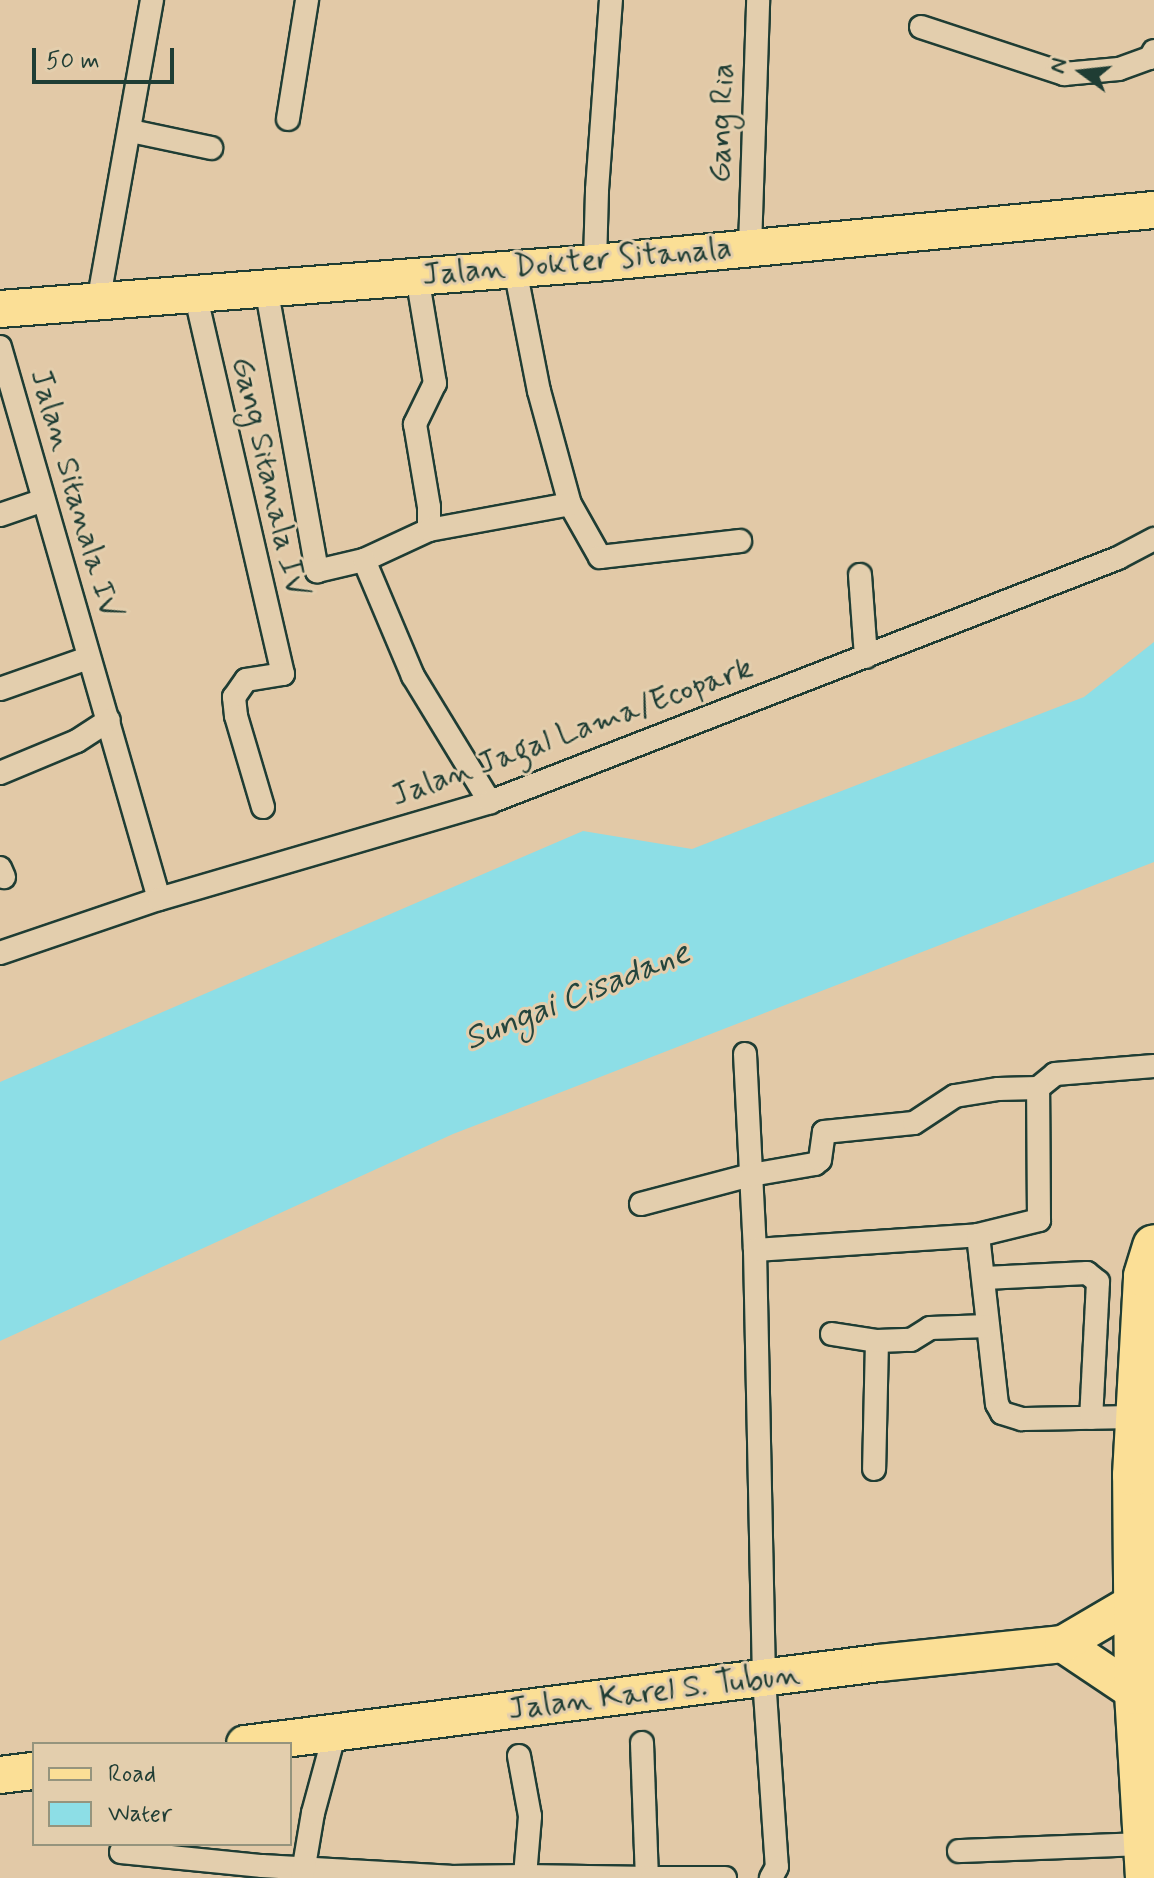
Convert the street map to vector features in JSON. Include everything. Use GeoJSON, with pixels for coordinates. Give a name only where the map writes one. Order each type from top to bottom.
{"type":"FeatureCollection","features":[{"type":"Feature","properties":{"kind":"highway"},"geometry":{"type":"LineString","coordinates":[[1148,1842],[1136,1693],[1133,1603],[1142,1425],[1145,1276],[1154,1246]]}},
{"type":"Feature","properties":{"kind":"main road","name":"Jalan Dokter Sitanala"},"geometry":{"type":"LineString","coordinates":[[0,309],[100,290],[195,293],[595,263],[1154,210]]}},
{"type":"Feature","properties":{"kind":"main road","name":"Jalan Karel S. Tubun"},"geometry":{"type":"LineString","coordinates":[[260,1742],[764,1678],[1063,1644],[1133,1603]]}},
{"type":"Feature","properties":{"kind":"main road"},"geometry":{"type":"LineString","coordinates":[[1063,1644],[1136,1693]]}},
{"type":"Feature","properties":{"kind":"main road"},"geometry":{"type":"LineString","coordinates":[[0,1775],[32,1771]]}},
{"type":"Feature","properties":{"kind":"street"},"geometry":{"type":"LineString","coordinates":[[100,290],[131,131],[152,0]]}},
{"type":"Feature","properties":{"kind":"street"},"geometry":{"type":"LineString","coordinates":[[288,119],[307,0]]}},
{"type":"Feature","properties":{"kind":"street"},"geometry":{"type":"LineString","coordinates":[[595,263],[597,190],[611,0]]}},
{"type":"Feature","properties":{"kind":"street","name":"Gang Ria"},"geometry":{"type":"LineString","coordinates":[[750,247],[758,0]]}},
{"type":"Feature","properties":{"kind":"street"},"geometry":{"type":"LineString","coordinates":[[921,27],[1064,74],[1119,69],[1150,58],[1154,51]]}},
{"type":"Feature","properties":{"kind":"street"},"geometry":{"type":"LineString","coordinates":[[131,131],[211,148]]}},
{"type":"Feature","properties":{"kind":"street"},"geometry":{"type":"LineString","coordinates":[[515,269],[539,391],[570,504],[600,557],[740,541]]}},
{"type":"Feature","properties":{"kind":"street"},"geometry":{"type":"LineString","coordinates":[[417,276],[435,383],[415,424],[429,507],[429,530]]}},
{"type":"Feature","properties":{"kind":"street"},"geometry":{"type":"LineString","coordinates":[[266,287],[317,571],[364,560],[429,530],[570,504]]}},
{"type":"Feature","properties":{"kind":"street","name":"Gang Sitanala IV"},"geometry":{"type":"LineString","coordinates":[[195,293],[283,674],[246,680],[234,697],[236,716],[263,807]]}},
{"type":"Feature","properties":{"kind":"street","name":"Jalan Sitanala IV"},"geometry":{"type":"LineString","coordinates":[[0,347],[159,899]]}},
{"type":"Feature","properties":{"kind":"street"},"geometry":{"type":"LineString","coordinates":[[0,515],[44,500]]}},
{"type":"Feature","properties":{"kind":"street","name":"Jalan Jagal Lama/Ecopark"},"geometry":{"type":"LineString","coordinates":[[0,953],[159,899],[490,802],[1118,558],[1154,539]]}},
{"type":"Feature","properties":{"kind":"street"},"geometry":{"type":"LineString","coordinates":[[364,560],[413,676],[490,802]]}},
{"type":"Feature","properties":{"kind":"street"},"geometry":{"type":"LineString","coordinates":[[860,575],[866,657]]}},
{"type":"Feature","properties":{"kind":"street"},"geometry":{"type":"LineString","coordinates":[[0,689],[88,658]]}},
{"type":"Feature","properties":{"kind":"street"},"geometry":{"type":"LineString","coordinates":[[0,773],[77,741],[109,720]]}},
{"type":"Feature","properties":{"kind":"street"},"geometry":{"type":"LineString","coordinates":[[745,1054],[755,1250],[764,1678],[777,1867],[771,1878]]}},
{"type":"Feature","properties":{"kind":"street"},"geometry":{"type":"LineString","coordinates":[[641,1204],[751,1175],[815,1164],[820,1160],[821,1136],[827,1131],[905,1125],[921,1120],[955,1096],[998,1089],[1038,1088],[1055,1074],[1154,1066]]}},
{"type":"Feature","properties":{"kind":"street"},"geometry":{"type":"LineString","coordinates":[[755,1250],[978,1235],[1039,1220],[1038,1088]]}},
{"type":"Feature","properties":{"kind":"street"},"geometry":{"type":"LineString","coordinates":[[978,1235],[997,1404],[1002,1413],[1022,1419],[1091,1418],[1142,1425]]}},
{"type":"Feature","properties":{"kind":"street"},"geometry":{"type":"LineString","coordinates":[[985,1278],[1087,1273],[1098,1282],[1091,1418]]}},
{"type":"Feature","properties":{"kind":"street"},"geometry":{"type":"LineString","coordinates":[[832,1334],[877,1341],[911,1340],[930,1328],[988,1326]]}},
{"type":"Feature","properties":{"kind":"street"},"geometry":{"type":"LineString","coordinates":[[874,1469],[877,1341]]}},
{"type":"Feature","properties":{"kind":"street"},"geometry":{"type":"LineString","coordinates":[[303,1872],[313,1813],[335,1732]]}},
{"type":"Feature","properties":{"kind":"street"},"geometry":{"type":"LineString","coordinates":[[642,1743],[651,1878]]}},
{"type":"Feature","properties":{"kind":"street"},"geometry":{"type":"LineString","coordinates":[[519,1756],[530,1816],[525,1876]]}},
{"type":"Feature","properties":{"kind":"street"},"geometry":{"type":"LineString","coordinates":[[959,1851],[1148,1842]]}},
{"type":"Feature","properties":{"kind":"street"},"geometry":{"type":"LineString","coordinates":[[121,1852],[303,1872],[450,1877],[725,1878]]}},
{"type":"Feature","properties":{"kind":"water","name":"Sungai Cisadane"},"geometry":{"type":"Polygon","coordinates":[[[1154,642],[1154,862],[453,1134],[0,1341],[0,1082],[583,831],[692,849],[1084,697],[1154,642]]]}}]}
